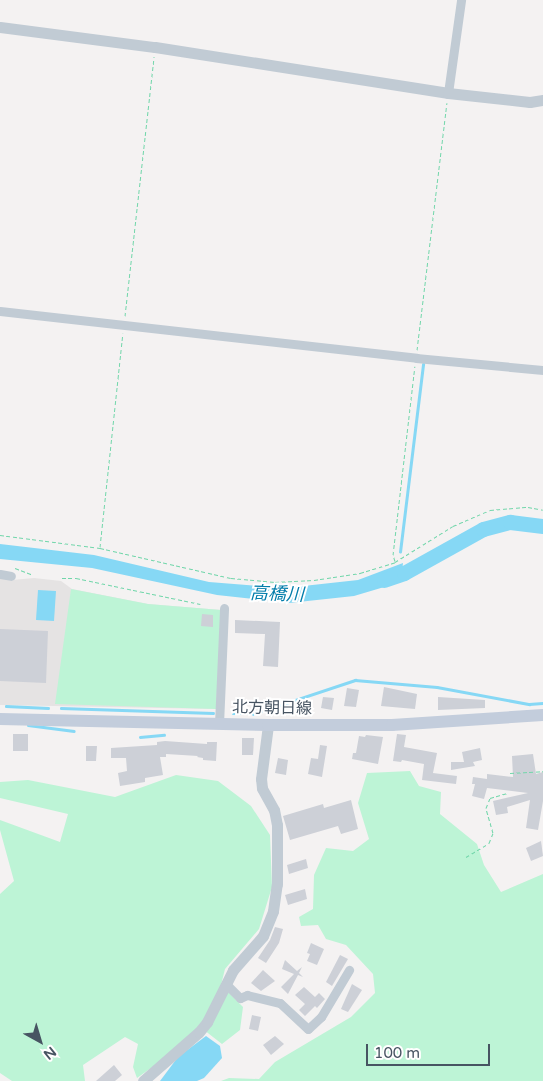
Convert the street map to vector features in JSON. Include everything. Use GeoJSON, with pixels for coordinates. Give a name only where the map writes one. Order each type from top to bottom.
{"type":"FeatureCollection","features":[{"type":"Feature","properties":{"kind":"main road","name":"北方朝日線"},"geometry":{"type":"LineString","coordinates":[[0,718],[268,725],[392,725],[543,715]]}},
{"type":"Feature","properties":{"kind":"street"},"geometry":{"type":"LineString","coordinates":[[448,92],[461,0]]}},
{"type":"Feature","properties":{"kind":"street"},"geometry":{"type":"LineString","coordinates":[[0,27],[156,47],[448,92],[530,102],[543,100]]}},
{"type":"Feature","properties":{"kind":"street"},"geometry":{"type":"LineString","coordinates":[[0,311],[416,358],[543,370]]}},
{"type":"Feature","properties":{"kind":"street"},"geometry":{"type":"LineString","coordinates":[[0,574],[10,576]]}},
{"type":"Feature","properties":{"kind":"street"},"geometry":{"type":"LineString","coordinates":[[219,724],[224,608]]}},
{"type":"Feature","properties":{"kind":"street"},"geometry":{"type":"LineString","coordinates":[[143,1081],[199,1032],[207,1022],[234,970],[263,936],[273,911],[277,884],[277,825],[261,779],[268,725]]}},
{"type":"Feature","properties":{"kind":"street"},"geometry":{"type":"LineString","coordinates":[[226,984],[240,998],[247,995],[280,1003],[308,1029],[321,1017],[349,970]]}},
{"type":"Feature","properties":{"kind":"path"},"geometry":{"type":"LineString","coordinates":[[100,548],[156,47]]}},
{"type":"Feature","properties":{"kind":"path"},"geometry":{"type":"LineString","coordinates":[[395,562],[393,555],[448,92]]}},
{"type":"Feature","properties":{"kind":"path"},"geometry":{"type":"LineString","coordinates":[[0,534],[100,548],[230,578],[276,582],[314,580],[360,573],[395,562],[453,526],[490,510],[528,507],[543,510]]}},
{"type":"Feature","properties":{"kind":"path"},"geometry":{"type":"LineString","coordinates":[[8,567],[23,569],[33,575]]}},
{"type":"Feature","properties":{"kind":"path"},"geometry":{"type":"LineString","coordinates":[[62,578],[76,578],[200,604]]}},
{"type":"Feature","properties":{"kind":"path"},"geometry":{"type":"LineString","coordinates":[[510,773],[543,771]]}},
{"type":"Feature","properties":{"kind":"path"},"geometry":{"type":"LineString","coordinates":[[466,857],[489,843],[493,833],[486,808],[490,798],[508,793]]}},
{"type":"Feature","properties":{"kind":"shaded area"},"geometry":{"type":"Polygon","coordinates":[[[0,578],[12,580],[34,578],[61,581],[72,589],[148,604],[221,610],[216,709],[0,705],[0,578]]]}},
{"type":"Feature","properties":{"kind":"green space"},"geometry":{"type":"Polygon","coordinates":[[[71,589],[148,604],[221,610],[216,709],[55,704],[71,589]]]}},
{"type":"Feature","properties":{"kind":"green space"},"geometry":{"type":"Polygon","coordinates":[[[410,771],[419,786],[441,792],[440,814],[477,844],[484,865],[501,892],[543,874],[543,1081],[221,1081],[229,1078],[259,1079],[275,1062],[351,1017],[375,993],[373,974],[346,945],[326,939],[318,925],[301,926],[299,917],[313,909],[314,875],[326,848],[353,851],[369,839],[358,803],[367,773],[410,771]]]}},
{"type":"Feature","properties":{"kind":"green space"},"geometry":{"type":"Polygon","coordinates":[[[176,775],[218,781],[251,806],[270,835],[272,887],[259,929],[225,969],[221,985],[243,1007],[240,1030],[222,1044],[204,1030],[137,1078],[133,1067],[138,1044],[125,1037],[83,1065],[85,1081],[12,1081],[0,1073],[0,894],[14,881],[0,830],[0,820],[60,842],[68,814],[0,798],[0,782],[28,780],[115,797],[176,775]]]}},
{"type":"Feature","properties":{"kind":"water"},"geometry":{"type":"Polygon","coordinates":[[[0,544],[94,555],[209,582],[285,588],[358,580],[403,563],[401,582],[354,596],[289,603],[217,595],[92,568],[0,559],[0,544]]]}},
{"type":"Feature","properties":{"kind":"water"},"geometry":{"type":"Polygon","coordinates":[[[38,590],[56,591],[54,621],[36,620],[38,590]]]}},
{"type":"Feature","properties":{"kind":"water"},"geometry":{"type":"Polygon","coordinates":[[[206,1036],[220,1046],[222,1058],[204,1078],[197,1081],[160,1081],[178,1057],[206,1036]]]}},
{"type":"Feature","properties":{"kind":"building"},"geometry":{"type":"Polygon","coordinates":[[[202,614],[213,615],[213,627],[201,626],[202,614]]]}},
{"type":"Feature","properties":{"kind":"building"},"geometry":{"type":"Polygon","coordinates":[[[235,620],[280,622],[278,667],[263,666],[265,634],[235,633],[235,620]]]}},
{"type":"Feature","properties":{"kind":"building"},"geometry":{"type":"Polygon","coordinates":[[[0,629],[48,631],[46,683],[0,681],[0,629]]]}},
{"type":"Feature","properties":{"kind":"building"},"geometry":{"type":"Polygon","coordinates":[[[384,687],[417,694],[415,709],[381,706],[384,687]]]}},
{"type":"Feature","properties":{"kind":"building"},"geometry":{"type":"Polygon","coordinates":[[[347,688],[359,690],[356,707],[344,706],[347,688]]]}},
{"type":"Feature","properties":{"kind":"building"},"geometry":{"type":"Polygon","coordinates":[[[323,697],[334,698],[332,710],[321,708],[323,697]]]}},
{"type":"Feature","properties":{"kind":"building"},"geometry":{"type":"Polygon","coordinates":[[[438,697],[485,700],[485,708],[438,710],[438,697]]]}},
{"type":"Feature","properties":{"kind":"building"},"geometry":{"type":"Polygon","coordinates":[[[13,734],[28,734],[28,751],[13,751],[13,734]]]}},
{"type":"Feature","properties":{"kind":"building"},"geometry":{"type":"Polygon","coordinates":[[[397,734],[406,735],[404,747],[437,753],[433,773],[457,776],[456,784],[422,780],[424,764],[402,760],[401,762],[393,761],[397,734]]]}},
{"type":"Feature","properties":{"kind":"building"},"geometry":{"type":"Polygon","coordinates":[[[366,735],[383,737],[378,764],[352,759],[353,753],[356,753],[359,736],[365,737],[366,735]]]}},
{"type":"Feature","properties":{"kind":"building"},"geometry":{"type":"Polygon","coordinates":[[[242,738],[254,738],[253,755],[242,755],[242,738]]]}},
{"type":"Feature","properties":{"kind":"building"},"geometry":{"type":"Polygon","coordinates":[[[157,742],[207,744],[207,742],[217,742],[216,761],[203,760],[203,758],[198,756],[166,754],[166,757],[160,757],[163,775],[145,778],[145,782],[120,786],[118,773],[127,771],[126,758],[111,758],[111,748],[157,745],[157,742]]]}},
{"type":"Feature","properties":{"kind":"building"},"geometry":{"type":"Polygon","coordinates":[[[320,745],[327,746],[322,777],[308,774],[311,758],[318,759],[320,745]]]}},
{"type":"Feature","properties":{"kind":"building"},"geometry":{"type":"Polygon","coordinates":[[[86,746],[97,746],[96,761],[86,761],[86,746]]]}},
{"type":"Feature","properties":{"kind":"building"},"geometry":{"type":"Polygon","coordinates":[[[480,748],[482,760],[473,762],[475,766],[451,770],[451,762],[464,762],[462,752],[480,748]]]}},
{"type":"Feature","properties":{"kind":"building"},"geometry":{"type":"Polygon","coordinates":[[[533,754],[536,774],[543,772],[543,801],[538,830],[526,828],[530,800],[507,807],[508,813],[496,815],[493,801],[528,793],[487,788],[484,799],[472,796],[475,784],[472,784],[473,777],[487,779],[487,774],[513,777],[512,756],[533,754]]]}},
{"type":"Feature","properties":{"kind":"building"},"geometry":{"type":"Polygon","coordinates":[[[278,758],[288,760],[286,775],[275,773],[278,758]]]}},
{"type":"Feature","properties":{"kind":"building"},"geometry":{"type":"Polygon","coordinates":[[[351,800],[358,829],[341,834],[338,826],[290,840],[283,816],[323,804],[324,808],[351,800]]]}},
{"type":"Feature","properties":{"kind":"building"},"geometry":{"type":"Polygon","coordinates":[[[541,841],[543,856],[531,861],[526,848],[541,841]]]}},
{"type":"Feature","properties":{"kind":"building"},"geometry":{"type":"Polygon","coordinates":[[[306,859],[308,868],[289,874],[287,865],[306,859]]]}},
{"type":"Feature","properties":{"kind":"building"},"geometry":{"type":"Polygon","coordinates":[[[305,889],[307,899],[288,905],[285,895],[305,889]]]}},
{"type":"Feature","properties":{"kind":"building"},"geometry":{"type":"Polygon","coordinates":[[[275,927],[283,929],[279,943],[266,963],[258,958],[270,940],[275,927]]]}},
{"type":"Feature","properties":{"kind":"building"},"geometry":{"type":"Polygon","coordinates":[[[311,943],[324,949],[317,965],[307,961],[310,954],[307,953],[311,943]]]}},
{"type":"Feature","properties":{"kind":"building"},"geometry":{"type":"Polygon","coordinates":[[[340,955],[348,959],[332,986],[326,982],[340,955]]]}},
{"type":"Feature","properties":{"kind":"building"},"geometry":{"type":"Polygon","coordinates":[[[285,960],[297,971],[302,967],[299,973],[303,977],[298,975],[288,994],[281,987],[294,974],[282,969],[285,960]]]}},
{"type":"Feature","properties":{"kind":"building"},"geometry":{"type":"Polygon","coordinates":[[[263,970],[275,981],[261,991],[251,983],[263,970]]]}},
{"type":"Feature","properties":{"kind":"building"},"geometry":{"type":"Polygon","coordinates":[[[352,984],[362,990],[348,1012],[341,1009],[352,984]]]}},
{"type":"Feature","properties":{"kind":"building"},"geometry":{"type":"Polygon","coordinates":[[[304,987],[315,997],[319,993],[325,999],[317,1008],[315,1006],[305,1016],[299,1010],[305,1004],[295,995],[304,987]]]}},
{"type":"Feature","properties":{"kind":"building"},"geometry":{"type":"Polygon","coordinates":[[[252,1015],[261,1017],[258,1031],[249,1029],[252,1015]]]}},
{"type":"Feature","properties":{"kind":"building"},"geometry":{"type":"Polygon","coordinates":[[[275,1036],[284,1044],[271,1055],[263,1045],[275,1036]]]}},
{"type":"Feature","properties":{"kind":"building"},"geometry":{"type":"Polygon","coordinates":[[[114,1065],[122,1075],[115,1081],[96,1081],[114,1065]]]}},
{"type":"Feature","properties":{"kind":"waterway"},"geometry":{"type":"LineString","coordinates":[[400,552],[423,364]]}},
{"type":"Feature","properties":{"kind":"waterway","name":"高橋川"},"geometry":{"type":"LineString","coordinates":[[384,580],[404,573],[483,529],[510,522],[543,526]]}},
{"type":"Feature","properties":{"kind":"waterway"},"geometry":{"type":"LineString","coordinates":[[233,714],[253,714],[355,680],[437,687],[529,704],[543,703]]}},
{"type":"Feature","properties":{"kind":"waterway"},"geometry":{"type":"LineString","coordinates":[[6,706],[48,708]]}},
{"type":"Feature","properties":{"kind":"waterway"},"geometry":{"type":"LineString","coordinates":[[61,708],[213,713]]}},
{"type":"Feature","properties":{"kind":"waterway"},"geometry":{"type":"LineString","coordinates":[[28,725],[74,731]]}},
{"type":"Feature","properties":{"kind":"waterway"},"geometry":{"type":"LineString","coordinates":[[140,737],[164,735]]}}]}
